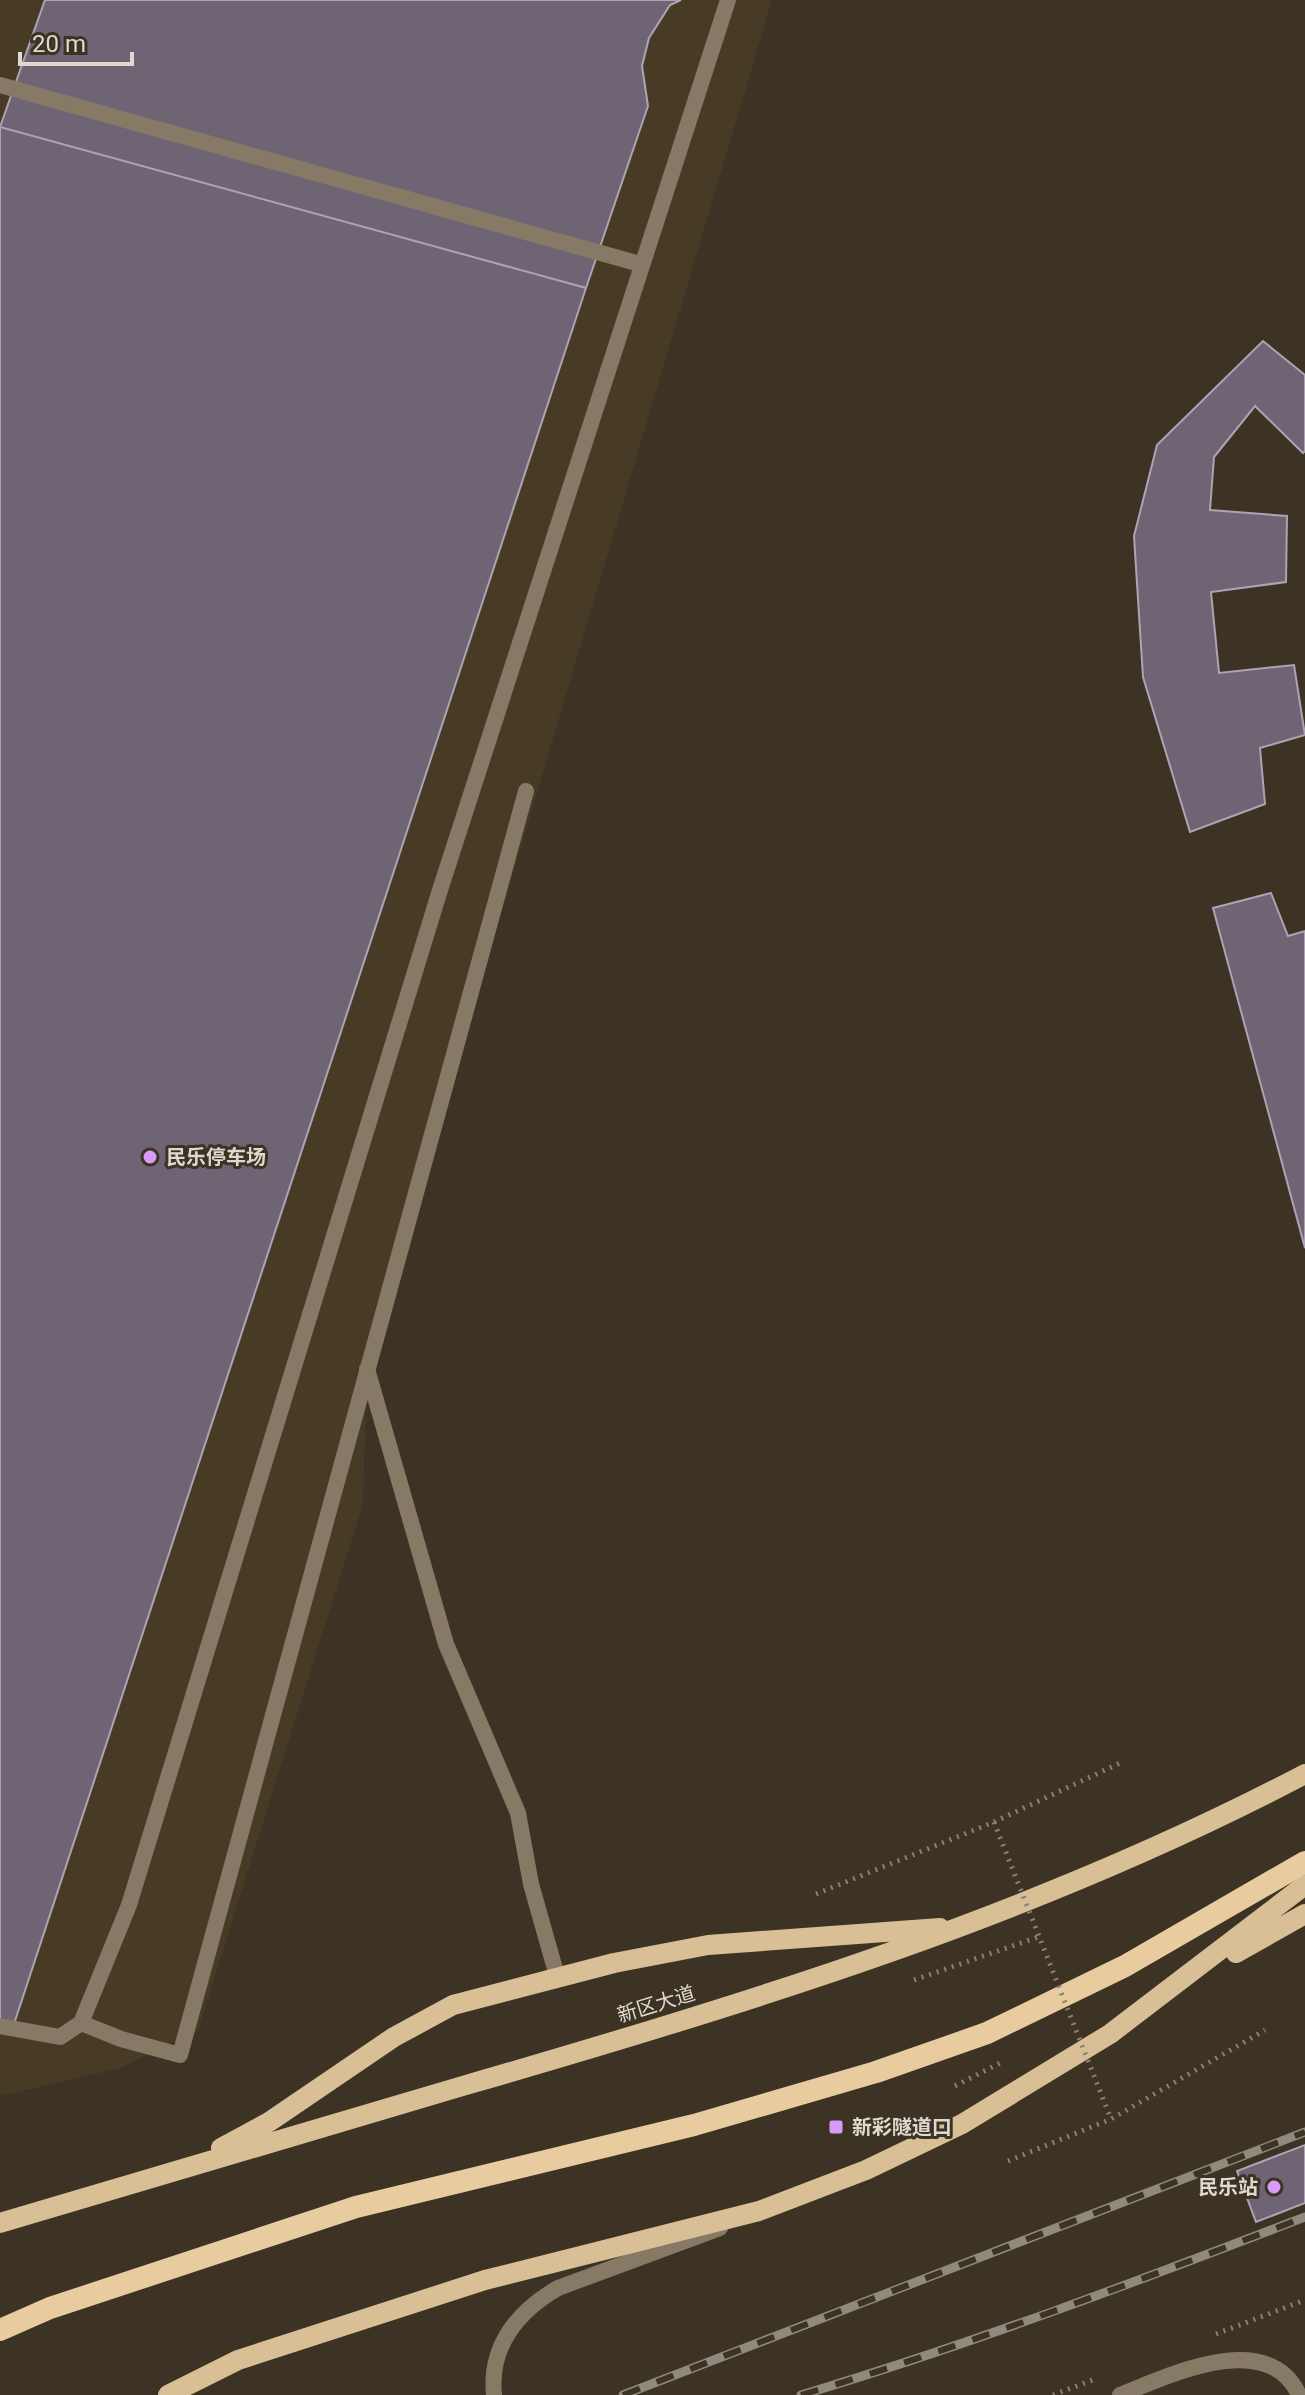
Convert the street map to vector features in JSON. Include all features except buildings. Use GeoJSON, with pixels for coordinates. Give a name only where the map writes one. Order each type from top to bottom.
{"type":"FeatureCollection","features":[{"type":"Feature","properties":{"kind":"highway"},"geometry":{"type":"LineString","coordinates":[[0,2330],[50,2308],[124,2282],[356,2207],[694,2125],[876,2072],[973,2038],[1125,1966],[1305,1862]]}},
{"type":"Feature","properties":{"kind":"main road","name":"新区大道"},"geometry":{"type":"LineString","coordinates":[[0,2223],[817,1980],[968,1926],[1166,1843],[1305,1774]]}},
{"type":"Feature","properties":{"kind":"main road"},"geometry":{"type":"LineString","coordinates":[[168,2395],[238,2360],[485,2280],[759,2211],[866,2170],[962,2124],[1050,2073],[1183,1982],[1305,1885]]}},
{"type":"Feature","properties":{"kind":"main road"},"geometry":{"type":"LineString","coordinates":[[1183,1982],[1305,1914]]}},
{"type":"Feature","properties":{"kind":"main road"},"geometry":{"type":"LineString","coordinates":[[182,2169],[269,2122],[394,2037],[453,2005],[557,1976],[708,1945],[968,1926]]}},
{"type":"Feature","properties":{"kind":"lane"},"geometry":{"type":"LineString","coordinates":[[0,2026],[60,2037],[81,2023],[129,1905],[435,905],[640,264],[728,0]]}},
{"type":"Feature","properties":{"kind":"lane"},"geometry":{"type":"LineString","coordinates":[[0,85],[640,264]]}},
{"type":"Feature","properties":{"kind":"lane"},"geometry":{"type":"LineString","coordinates":[[81,2023],[121,2039],[180,2055],[526,791]]}},
{"type":"Feature","properties":{"kind":"lane"},"geometry":{"type":"LineString","coordinates":[[367,1366],[446,1644],[518,1813],[531,1884],[557,1976]]}},
{"type":"Feature","properties":{"kind":"lane"},"geometry":{"type":"LineString","coordinates":[[494,2395],[496,2361],[504,2338],[521,2314],[540,2299],[558,2288],[649,2257],[759,2211]]}},
{"type":"Feature","properties":{"kind":"lane"},"geometry":{"type":"LineString","coordinates":[[1120,2395],[1182,2371],[1241,2360],[1270,2365],[1292,2379],[1299,2395]]}},
{"type":"Feature","properties":{"kind":"path"},"geometry":{"type":"LineString","coordinates":[[816,1894],[994,1822],[1120,1763]]}},
{"type":"Feature","properties":{"kind":"path"},"geometry":{"type":"LineString","coordinates":[[994,1822],[1111,2119]]}},
{"type":"Feature","properties":{"kind":"path"},"geometry":{"type":"LineString","coordinates":[[914,1980],[1041,1936]]}},
{"type":"Feature","properties":{"kind":"path"},"geometry":{"type":"LineString","coordinates":[[1008,2161],[1111,2119],[1265,2030]]}},
{"type":"Feature","properties":{"kind":"shaded area","name":"民乐停车场"},"geometry":{"type":"Polygon","coordinates":[[[0,0],[772,0],[367,1366],[363,1504],[198,2030],[121,2068],[0,2096],[0,0]]]}},
{"type":"Feature","properties":{"kind":"railway"},"geometry":{"type":"LineString","coordinates":[[623,2395],[1305,2132]]}},
{"type":"Feature","properties":{"kind":"railway"},"geometry":{"type":"LineString","coordinates":[[801,2395],[992,2333],[1305,2217]]}},
{"type":"Feature","properties":{"kind":"place","name":"民乐停车场"},"geometry":{"type":"Point","coordinates":[150,1157]}},
{"type":"Feature","properties":{"kind":"place","name":"新彩隧道口"},"geometry":{"type":"Point","coordinates":[836,2127]}},
{"type":"Feature","properties":{"kind":"place","name":"民乐站"},"geometry":{"type":"Point","coordinates":[1274,2187]}}]}
